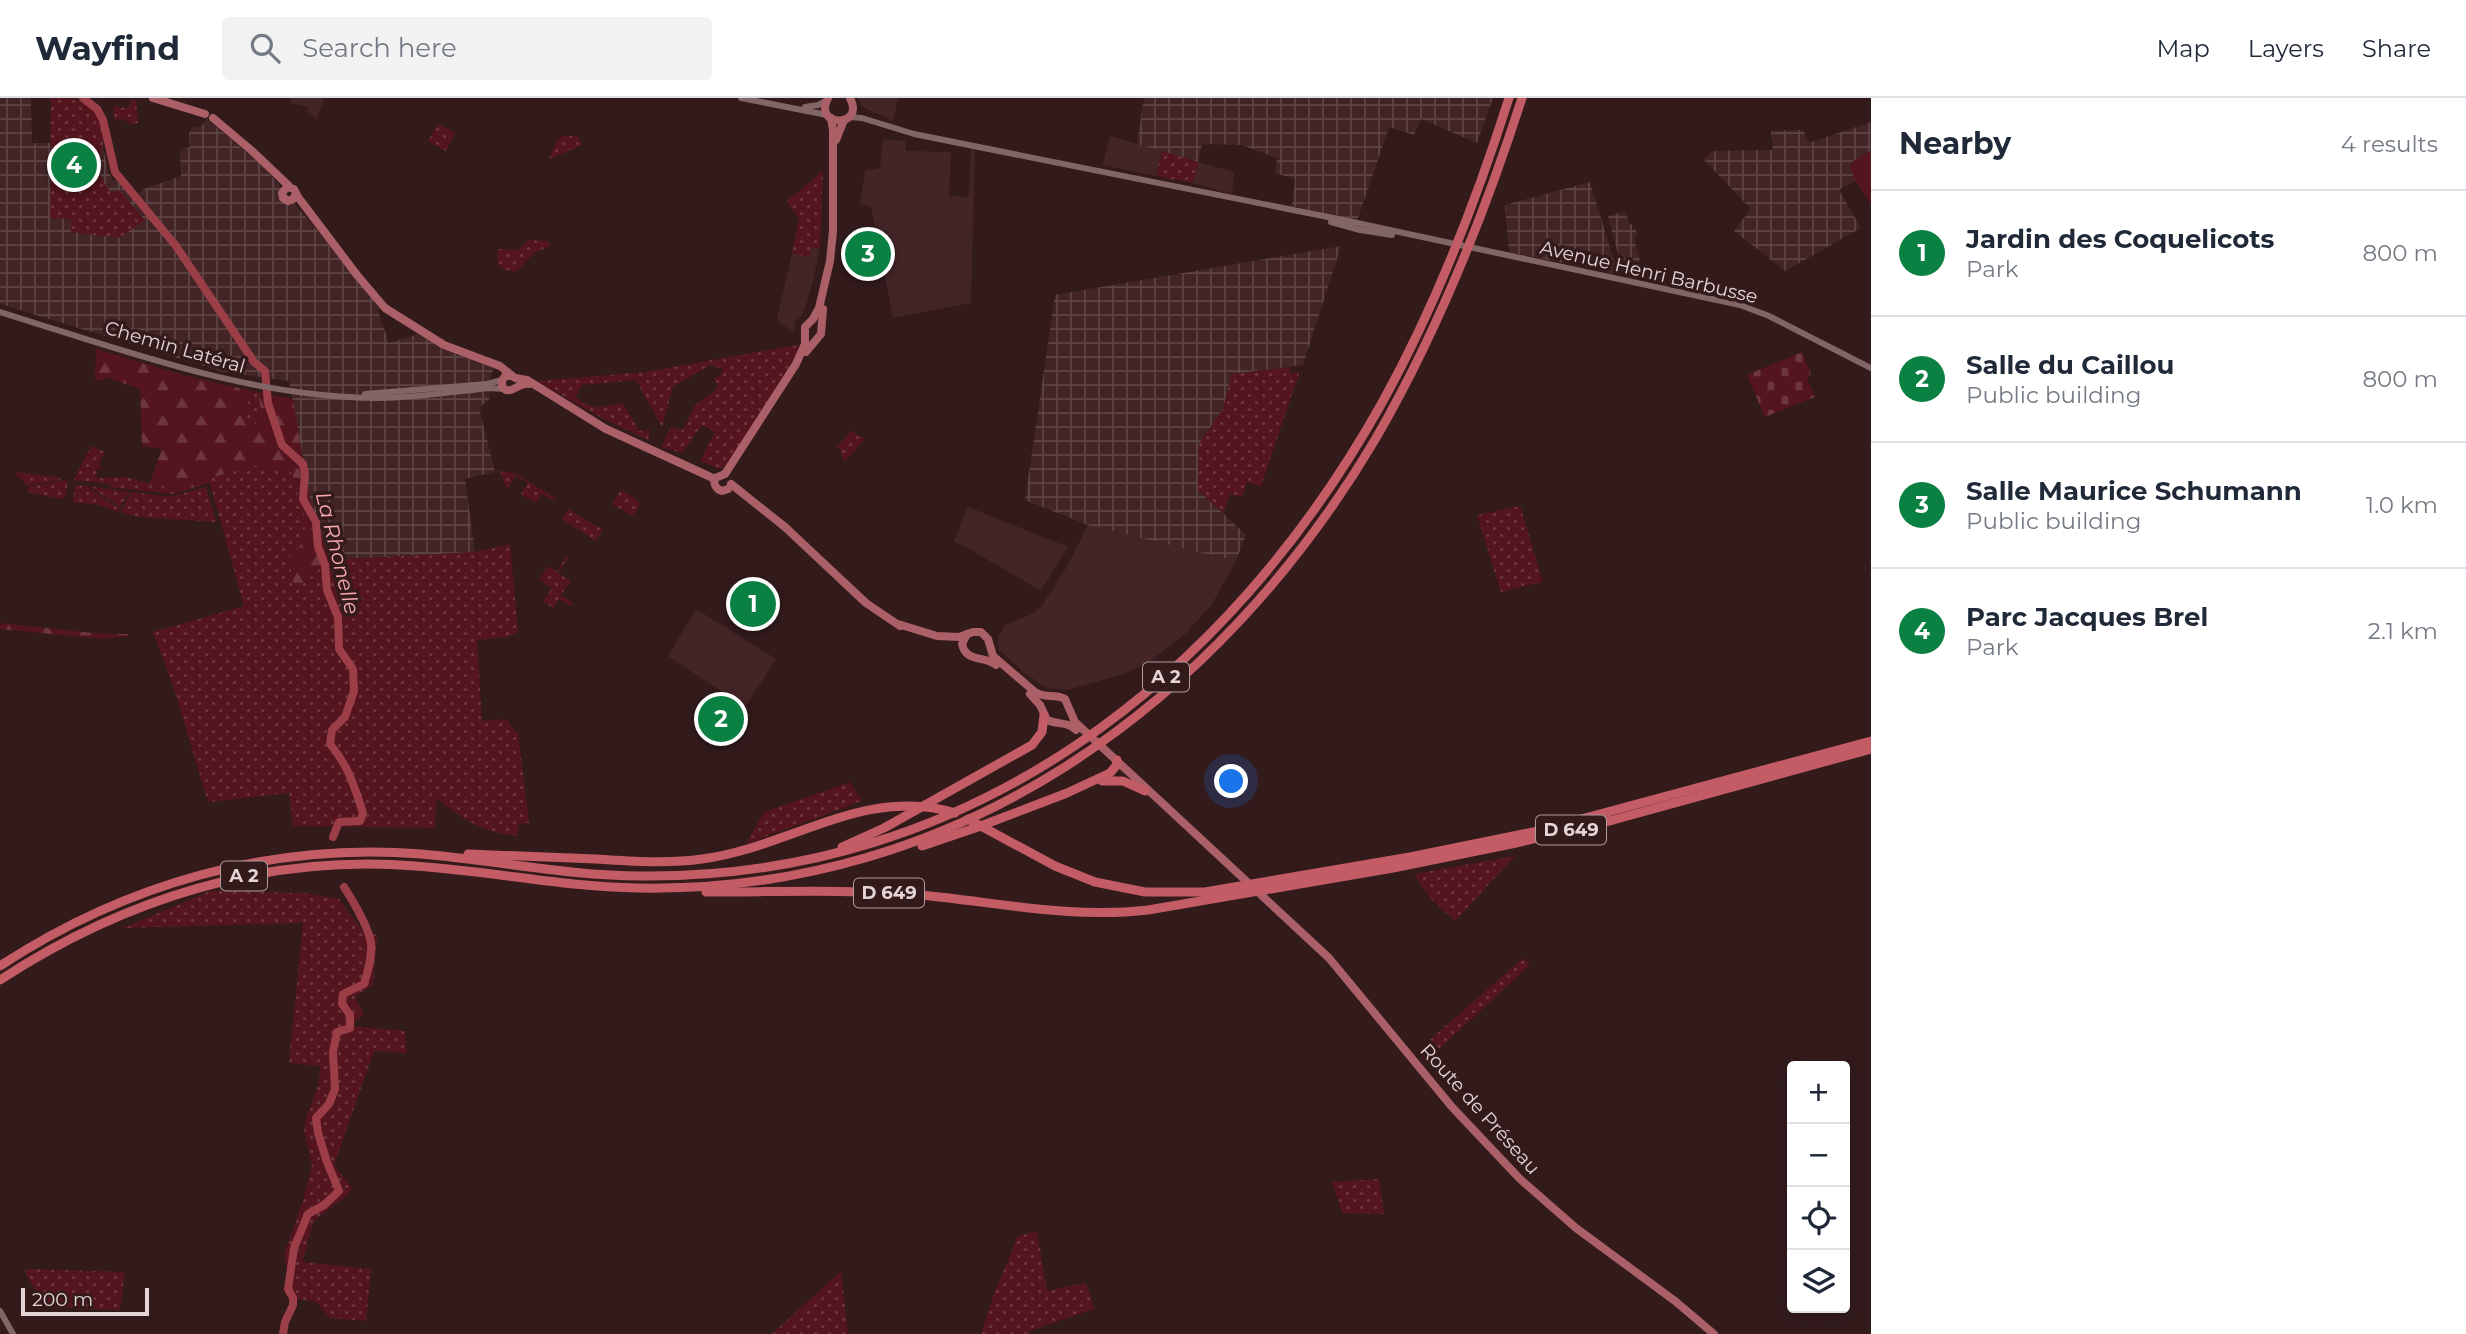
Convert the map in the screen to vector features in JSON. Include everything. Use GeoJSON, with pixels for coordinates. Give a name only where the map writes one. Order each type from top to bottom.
{"type":"FeatureCollection","features":[{"type":"Feature","properties":{"kind":"highway","name":"A 2"},"geometry":{"type":"LineString","coordinates":[[0,966],[92,914],[139,894],[195,875],[286,857],[337,852],[386,852],[514,860],[536,868],[641,876],[701,875],[759,869],[874,843],[939,820],[993,795],[1052,762],[1108,724],[1205,641],[1297,534],[1343,467],[1384,398],[1417,334],[1479,187],[1509,98]]}},
{"type":"Feature","properties":{"kind":"highway","name":"A 2"},"geometry":{"type":"LineString","coordinates":[[0,981],[59,944],[119,915],[173,895],[244,876],[301,867],[375,864],[638,888],[726,885],[790,876],[893,850],[949,829],[1008,801],[1063,770],[1118,732],[1206,657],[1301,550],[1339,496],[1408,380],[1465,257],[1522,98]]}},
{"type":"Feature","properties":{"kind":"highway"},"geometry":{"type":"LineString","coordinates":[[759,869],[846,845],[893,824],[1032,745],[1042,732],[1043,711]]}},
{"type":"Feature","properties":{"kind":"highway","name":"D 649"},"geometry":{"type":"LineString","coordinates":[[638,888],[684,892],[883,892],[1057,912],[1099,914],[1140,911],[1533,832],[1871,741]]}},
{"type":"Feature","properties":{"kind":"highway","name":"D 649"},"geometry":{"type":"LineString","coordinates":[[514,860],[538,857],[641,861],[702,859],[748,849],[865,810],[914,805],[955,813],[1055,866],[1103,884],[1163,893],[1252,888],[1267,890],[1451,857],[1548,836],[1871,749]]}},
{"type":"Feature","properties":{"kind":"highway"},"geometry":{"type":"LineString","coordinates":[[1067,793],[1108,774],[1113,760]]}},
{"type":"Feature","properties":{"kind":"highway"},"geometry":{"type":"LineString","coordinates":[[842,864],[876,859],[937,841],[1110,779],[1126,782],[1145,791]]}},
{"type":"Feature","properties":{"kind":"main road"},"geometry":{"type":"LineString","coordinates":[[153,98],[209,116],[251,150],[286,188],[295,189],[294,197],[356,275],[385,307],[406,323],[444,345],[495,365],[509,381],[527,380],[606,429],[724,480],[785,527],[869,606],[919,635],[953,641],[962,646],[968,656],[993,663],[1035,699],[1050,721],[1069,723],[1078,728],[1158,800]]}},
{"type":"Feature","properties":{"kind":"main road"},"geometry":{"type":"LineString","coordinates":[[724,480],[788,379],[802,352],[806,336],[804,328],[818,312],[823,296],[832,239],[833,130],[827,100]]}},
{"type":"Feature","properties":{"kind":"main road"},"geometry":{"type":"LineString","coordinates":[[724,480],[821,334],[835,242],[835,144],[851,101]]}},
{"type":"Feature","properties":{"kind":"main road"},"geometry":{"type":"LineString","coordinates":[[829,117],[838,121],[846,119]]}},
{"type":"Feature","properties":{"kind":"main road"},"geometry":{"type":"LineString","coordinates":[[811,322],[821,327]]}},
{"type":"Feature","properties":{"kind":"main road"},"geometry":{"type":"LineString","coordinates":[[806,336],[812,340],[816,339]]}},
{"type":"Feature","properties":{"kind":"main road"},"geometry":{"type":"LineString","coordinates":[[898,624],[933,635],[959,637],[975,631],[982,633],[988,640],[994,658],[1040,696],[1056,695],[1064,698],[1078,728]]}},
{"type":"Feature","properties":{"kind":"main road"},"geometry":{"type":"LineString","coordinates":[[962,646],[967,634]]}},
{"type":"Feature","properties":{"kind":"main road"},"geometry":{"type":"LineString","coordinates":[[979,658],[989,648]]}},
{"type":"Feature","properties":{"kind":"main road"},"geometry":{"type":"LineString","coordinates":[[1043,711],[1050,697]]}},
{"type":"Feature","properties":{"kind":"main road"},"geometry":{"type":"LineString","coordinates":[[1061,722],[1069,712]]}},
{"type":"Feature","properties":{"kind":"main road"},"geometry":{"type":"LineString","coordinates":[[1113,760],[1158,800]]}},
{"type":"Feature","properties":{"kind":"main road","name":"Route de Préseau"},"geometry":{"type":"LineString","coordinates":[[1158,800],[1309,938],[1364,997],[1455,1111],[1514,1173],[1576,1228],[1675,1301],[1714,1334]]}},
{"type":"Feature","properties":{"kind":"street"},"geometry":{"type":"LineString","coordinates":[[741,98],[829,117]]}},
{"type":"Feature","properties":{"kind":"street"},"geometry":{"type":"LineString","coordinates":[[763,98],[803,107],[816,106],[827,100]]}},
{"type":"Feature","properties":{"kind":"street","name":"Avenue Henri Barbusse"},"geometry":{"type":"LineString","coordinates":[[851,101],[865,115],[898,127],[972,145]]}},
{"type":"Feature","properties":{"kind":"street","name":"Avenue Henri Barbusse"},"geometry":{"type":"LineString","coordinates":[[846,119],[862,118],[900,131],[1740,305],[1769,316],[1871,369]]}},
{"type":"Feature","properties":{"kind":"street","name":"Chemin Latéral"},"geometry":{"type":"LineString","coordinates":[[0,312],[205,374],[277,389],[386,397],[495,387],[509,381]]}},
{"type":"Feature","properties":{"kind":"street"},"geometry":{"type":"LineString","coordinates":[[0,1311],[13,1334]]}},
{"type":"Feature","properties":{"kind":"shaded area"},"geometry":{"type":"Polygon","coordinates":[[[0,98],[31,98],[32,143],[102,143],[113,180],[118,179],[134,197],[144,189],[181,176],[180,149],[190,147],[189,133],[193,127],[202,126],[207,119],[263,166],[321,235],[379,307],[378,312],[389,343],[419,334],[442,349],[494,368],[489,400],[479,408],[495,472],[465,479],[475,552],[330,560],[311,505],[289,381],[223,372],[0,304],[0,98]]]}},
{"type":"Feature","properties":{"kind":"shaded area"},"geometry":{"type":"Polygon","coordinates":[[[291,98],[324,98],[317,120],[307,112],[308,107],[290,103],[291,98]]]}},
{"type":"Feature","properties":{"kind":"shaded area"},"geometry":{"type":"Polygon","coordinates":[[[857,98],[898,98],[893,121],[863,107],[857,98]]]}},
{"type":"Feature","properties":{"kind":"shaded area"},"geometry":{"type":"Polygon","coordinates":[[[1144,98],[1493,98],[1477,143],[1421,119],[1414,135],[1389,127],[1357,221],[1292,206],[1295,179],[1275,173],[1277,158],[1242,145],[1202,144],[1198,162],[1137,144],[1144,98]]]}},
{"type":"Feature","properties":{"kind":"shaded area"},"geometry":{"type":"Polygon","coordinates":[[[1871,122],[1871,203],[1856,180],[1839,190],[1861,228],[1785,271],[1734,231],[1751,209],[1704,160],[1711,151],[1773,150],[1771,131],[1803,130],[1809,143],[1871,122]]]}},
{"type":"Feature","properties":{"kind":"shaded area"},"geometry":{"type":"Polygon","coordinates":[[[1110,136],[1162,151],[1156,176],[1103,165],[1110,136]]]}},
{"type":"Feature","properties":{"kind":"shaded area"},"geometry":{"type":"Polygon","coordinates":[[[883,139],[906,141],[906,151],[951,152],[949,196],[969,195],[971,149],[975,150],[971,303],[893,318],[871,206],[860,204],[865,171],[880,168],[883,139]]]}},
{"type":"Feature","properties":{"kind":"shaded area"},"geometry":{"type":"Polygon","coordinates":[[[1198,162],[1234,172],[1232,194],[1193,183],[1198,162]]]}},
{"type":"Feature","properties":{"kind":"shaded area"},"geometry":{"type":"Polygon","coordinates":[[[1590,182],[1618,274],[1509,252],[1505,205],[1590,182]]]}},
{"type":"Feature","properties":{"kind":"shaded area"},"geometry":{"type":"Polygon","coordinates":[[[1625,211],[1637,234],[1634,239],[1640,260],[1637,279],[1624,276],[1608,216],[1625,211]]]}},
{"type":"Feature","properties":{"kind":"shaded area"},"geometry":{"type":"Polygon","coordinates":[[[811,246],[820,248],[807,303],[801,317],[795,321],[793,333],[777,319],[792,253],[808,257],[811,246]]]}},
{"type":"Feature","properties":{"kind":"shaded area"},"geometry":{"type":"Polygon","coordinates":[[[1341,246],[1303,365],[1232,374],[1223,409],[1199,444],[1198,490],[1246,535],[1236,561],[1088,525],[1025,500],[1055,295],[1341,246]]]}},
{"type":"Feature","properties":{"kind":"shaded area"},"geometry":{"type":"Polygon","coordinates":[[[968,507],[1068,547],[1041,591],[954,542],[968,507]]]}},
{"type":"Feature","properties":{"kind":"shaded area"},"geometry":{"type":"Polygon","coordinates":[[[1088,525],[1236,561],[1212,604],[1186,633],[1149,662],[1124,674],[1067,690],[1046,688],[999,650],[998,636],[1005,625],[1030,615],[1041,607],[1068,565],[1088,525]]]}},
{"type":"Feature","properties":{"kind":"shaded area"},"geometry":{"type":"Polygon","coordinates":[[[696,609],[776,659],[745,707],[668,656],[696,609]]]}},
{"type":"Feature","properties":{"kind":"green space"},"geometry":{"type":"Polygon","coordinates":[[[51,98],[72,99],[88,104],[99,116],[104,137],[99,165],[102,179],[111,193],[119,190],[145,220],[119,238],[71,232],[71,219],[50,218],[51,98]]]}},
{"type":"Feature","properties":{"kind":"green space"},"geometry":{"type":"Polygon","coordinates":[[[131,100],[136,100],[138,123],[115,120],[113,107],[127,108],[131,100]]]}},
{"type":"Feature","properties":{"kind":"green space"},"geometry":{"type":"Polygon","coordinates":[[[438,124],[455,133],[446,151],[428,141],[438,124]]]}},
{"type":"Feature","properties":{"kind":"green space"},"geometry":{"type":"Polygon","coordinates":[[[562,136],[578,136],[582,145],[549,159],[555,144],[562,136]]]}},
{"type":"Feature","properties":{"kind":"green space"},"geometry":{"type":"Polygon","coordinates":[[[1871,150],[1871,205],[1850,167],[1852,162],[1871,150]]]}},
{"type":"Feature","properties":{"kind":"green space"},"geometry":{"type":"Polygon","coordinates":[[[1162,151],[1198,162],[1193,183],[1156,176],[1162,151]]]}},
{"type":"Feature","properties":{"kind":"green space"},"geometry":{"type":"Polygon","coordinates":[[[823,171],[820,248],[812,247],[809,257],[792,253],[799,219],[787,201],[823,171]]]}},
{"type":"Feature","properties":{"kind":"green space"},"geometry":{"type":"Polygon","coordinates":[[[529,240],[548,241],[550,246],[534,253],[516,272],[497,265],[498,249],[518,250],[529,240]]]}},
{"type":"Feature","properties":{"kind":"green space"},"geometry":{"type":"Polygon","coordinates":[[[797,345],[800,349],[729,464],[720,469],[700,461],[715,432],[702,425],[682,453],[661,447],[671,427],[683,430],[695,405],[717,389],[718,385],[714,379],[723,369],[710,365],[673,387],[662,427],[636,380],[582,385],[575,396],[581,401],[597,407],[623,403],[639,431],[650,430],[648,440],[600,417],[537,381],[645,372],[797,345]]]}},
{"type":"Feature","properties":{"kind":"green space"},"geometry":{"type":"Polygon","coordinates":[[[96,349],[183,375],[239,388],[248,403],[246,419],[254,424],[262,420],[259,398],[263,393],[293,399],[311,505],[330,560],[295,591],[289,558],[306,539],[304,510],[298,501],[297,485],[292,473],[283,467],[268,469],[253,465],[172,490],[149,485],[162,449],[142,446],[140,389],[105,377],[104,380],[95,380],[96,349]]]}},
{"type":"Feature","properties":{"kind":"green space"},"geometry":{"type":"Polygon","coordinates":[[[1802,352],[1811,374],[1807,379],[1815,397],[1765,417],[1747,375],[1802,352]]]}},
{"type":"Feature","properties":{"kind":"green space"},"geometry":{"type":"Polygon","coordinates":[[[1290,367],[1289,373],[1299,373],[1261,486],[1247,482],[1242,497],[1230,494],[1223,513],[1198,490],[1199,444],[1223,409],[1232,374],[1290,367]]]}},
{"type":"Feature","properties":{"kind":"green space"},"geometry":{"type":"Polygon","coordinates":[[[239,388],[263,393],[259,398],[262,420],[260,423],[254,424],[246,419],[243,393],[239,388]]]}},
{"type":"Feature","properties":{"kind":"green space"},"geometry":{"type":"Polygon","coordinates":[[[851,431],[865,439],[845,461],[837,447],[851,431]]]}},
{"type":"Feature","properties":{"kind":"green space"},"geometry":{"type":"Polygon","coordinates":[[[91,446],[105,452],[100,461],[100,470],[96,470],[97,478],[126,477],[172,490],[254,465],[268,469],[283,467],[292,473],[297,485],[298,501],[304,510],[306,539],[289,558],[295,590],[330,560],[475,552],[510,544],[518,632],[507,637],[477,640],[482,721],[507,719],[518,733],[529,823],[519,824],[518,836],[495,832],[474,824],[436,798],[435,828],[293,826],[289,793],[208,802],[174,689],[153,632],[244,606],[210,483],[172,494],[74,480],[91,446]]]}},
{"type":"Feature","properties":{"kind":"green space"},"geometry":{"type":"Polygon","coordinates":[[[500,471],[517,474],[555,498],[554,501],[542,494],[536,503],[521,494],[528,483],[516,475],[507,489],[500,471]]]}},
{"type":"Feature","properties":{"kind":"green space"},"geometry":{"type":"Polygon","coordinates":[[[14,472],[56,477],[62,479],[28,486],[14,472]]]}},
{"type":"Feature","properties":{"kind":"green space"},"geometry":{"type":"Polygon","coordinates":[[[64,480],[68,482],[65,497],[61,499],[27,492],[29,487],[64,480]]]}},
{"type":"Feature","properties":{"kind":"green space"},"geometry":{"type":"Polygon","coordinates":[[[75,485],[86,486],[120,509],[118,512],[99,505],[73,502],[75,485]]]}},
{"type":"Feature","properties":{"kind":"green space"},"geometry":{"type":"Polygon","coordinates":[[[89,486],[129,492],[120,507],[89,486]]]}},
{"type":"Feature","properties":{"kind":"green space"},"geometry":{"type":"Polygon","coordinates":[[[206,487],[216,522],[139,517],[120,512],[132,492],[169,497],[206,487]]]}},
{"type":"Feature","properties":{"kind":"green space"},"geometry":{"type":"Polygon","coordinates":[[[621,490],[639,501],[639,507],[632,516],[612,504],[621,490]]]}},
{"type":"Feature","properties":{"kind":"green space"},"geometry":{"type":"Polygon","coordinates":[[[1520,506],[1543,582],[1501,592],[1477,515],[1520,506]]]}},
{"type":"Feature","properties":{"kind":"green space"},"geometry":{"type":"Polygon","coordinates":[[[568,509],[603,530],[596,541],[562,519],[568,509]]]}},
{"type":"Feature","properties":{"kind":"green space"},"geometry":{"type":"Polygon","coordinates":[[[567,555],[569,556],[558,573],[571,581],[561,595],[573,603],[571,606],[559,599],[553,608],[543,602],[552,588],[539,580],[548,566],[557,572],[567,555]]]}},
{"type":"Feature","properties":{"kind":"green space"},"geometry":{"type":"Polygon","coordinates":[[[734,586],[773,610],[767,620],[732,598],[733,595],[729,592],[734,586]]]}},
{"type":"Feature","properties":{"kind":"green space"},"geometry":{"type":"Polygon","coordinates":[[[0,623],[129,636],[103,639],[0,629],[0,623]]]}},
{"type":"Feature","properties":{"kind":"green space"},"geometry":{"type":"Polygon","coordinates":[[[850,782],[862,801],[746,844],[764,812],[850,782]]]}},
{"type":"Feature","properties":{"kind":"green space"},"geometry":{"type":"Polygon","coordinates":[[[1515,856],[1455,921],[1431,899],[1414,874],[1515,856]]]}},
{"type":"Feature","properties":{"kind":"green space"},"geometry":{"type":"Polygon","coordinates":[[[210,891],[304,893],[339,899],[364,933],[377,935],[373,985],[355,997],[364,1014],[350,1026],[405,1031],[407,1053],[374,1051],[334,1165],[352,1188],[347,1196],[314,1220],[302,1262],[371,1269],[366,1321],[330,1318],[316,1302],[293,1298],[284,1254],[303,1201],[312,1165],[304,1129],[318,1086],[321,1066],[289,1063],[303,923],[123,928],[210,891]]]}},
{"type":"Feature","properties":{"kind":"green space"},"geometry":{"type":"Polygon","coordinates":[[[1523,958],[1530,965],[1425,1062],[1417,1051],[1523,958]]]}},
{"type":"Feature","properties":{"kind":"green space"},"geometry":{"type":"Polygon","coordinates":[[[1379,1179],[1384,1214],[1342,1213],[1332,1182],[1379,1179]]]}},
{"type":"Feature","properties":{"kind":"green space"},"geometry":{"type":"Polygon","coordinates":[[[1037,1231],[1047,1291],[1086,1283],[1094,1309],[1029,1331],[1028,1334],[981,1334],[1018,1236],[1037,1231]]]}},
{"type":"Feature","properties":{"kind":"green space"},"geometry":{"type":"Polygon","coordinates":[[[25,1269],[125,1272],[120,1310],[45,1307],[25,1269]]]}},
{"type":"Feature","properties":{"kind":"green space"},"geometry":{"type":"Polygon","coordinates":[[[841,1271],[848,1334],[772,1334],[841,1271]]]}},
{"type":"Feature","properties":{"kind":"waterway","name":"La Rhonelle"},"geometry":{"type":"LineString","coordinates":[[83,98],[97,109],[103,120],[115,172],[176,246],[254,362],[265,371],[268,403],[282,445],[303,464],[303,499],[316,522],[327,590],[338,617],[339,649],[353,669],[354,691],[345,717],[332,730],[330,744],[346,768],[363,813],[360,821],[339,822],[333,837]]}},
{"type":"Feature","properties":{"kind":"waterway","name":"La Rhonelle"},"geometry":{"type":"LineString","coordinates":[[283,1334],[293,1305],[288,1289],[294,1248],[308,1214],[324,1205],[339,1191],[327,1162],[316,1118],[329,1104],[335,1089],[333,1052],[337,1032],[350,1028],[350,1015],[342,1004],[343,994],[364,984],[371,949],[365,925],[344,887]]}},
{"type":"Feature","properties":{"kind":"place","name":"Parc Jacques Brel"},"geometry":{"type":"Point","coordinates":[74,165]}},
{"type":"Feature","properties":{"kind":"place","name":"Salle Maurice Schumann"},"geometry":{"type":"Point","coordinates":[868,254]}},
{"type":"Feature","properties":{"kind":"place","name":"Jardin des Coquelicots"},"geometry":{"type":"Point","coordinates":[753,604]}},
{"type":"Feature","properties":{"kind":"place","name":"Salle du Caillou"},"geometry":{"type":"Point","coordinates":[721,719]}}]}
